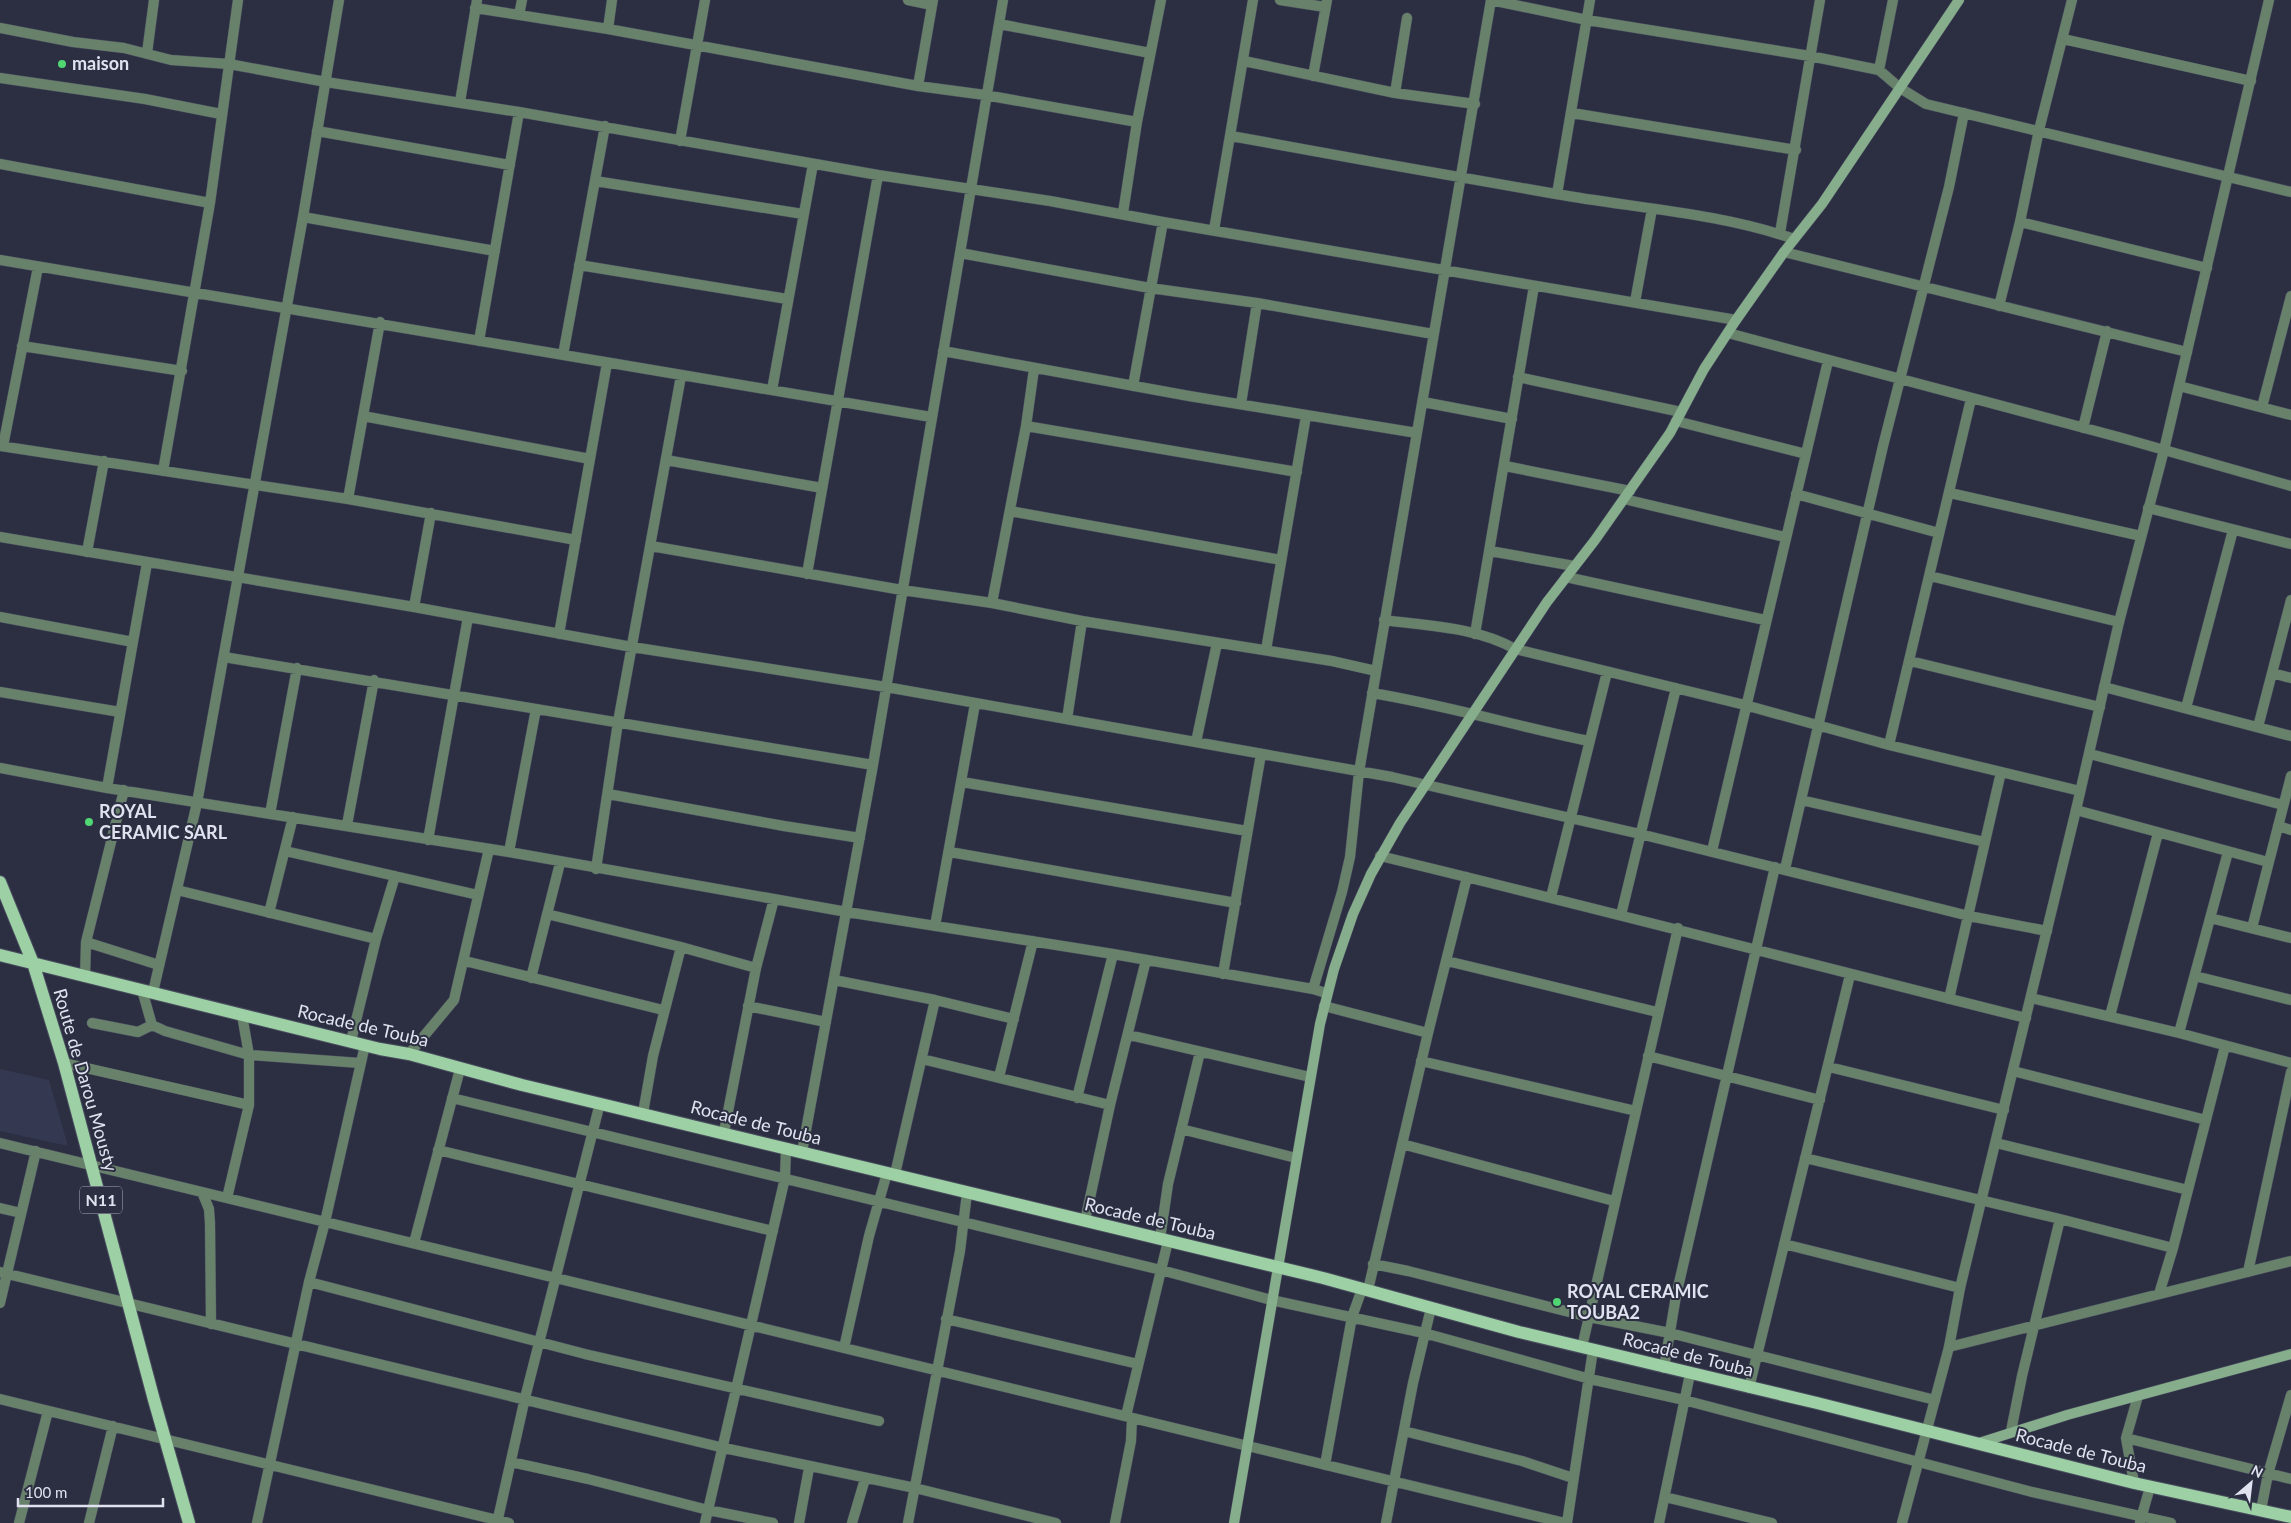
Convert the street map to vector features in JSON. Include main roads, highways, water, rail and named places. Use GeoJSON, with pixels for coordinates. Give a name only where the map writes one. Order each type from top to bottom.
{"type":"FeatureCollection","features":[{"type":"Feature","properties":{"kind":"main road"},"geometry":{"type":"LineString","coordinates":[[1234,1523],[1271,1300],[1326,993],[1353,914],[1380,856],[1423,785],[1514,649],[1627,495],[1678,416],[1704,368],[1736,320],[1784,252],[1822,204],[1959,0]]}},
{"type":"Feature","properties":{"kind":"main road","name":"Route de Darou Mousty"},"geometry":{"type":"LineString","coordinates":[[0,882],[32,963],[64,1063],[127,1302],[189,1523]]}},
{"type":"Feature","properties":{"kind":"main road","name":"Rocade de Touba"},"geometry":{"type":"LineString","coordinates":[[0,955],[365,1045],[409,1054],[460,1069],[643,1114],[724,1132],[967,1193],[1277,1267],[1664,1368],[2134,1483],[2291,1517]]}},
{"type":"Feature","properties":{"kind":"main road"},"geometry":{"type":"LineString","coordinates":[[1979,1444],[2011,1432],[2291,1354]]}},
{"type":"Feature","properties":{"kind":"place","name":"maison"},"geometry":{"type":"Point","coordinates":[62,64]}},
{"type":"Feature","properties":{"kind":"place","name":"ROYAL CERAMIC SARL"},"geometry":{"type":"Point","coordinates":[89,822]}},
{"type":"Feature","properties":{"kind":"place","name":"ROYAL CERAMIC TOUBA2"},"geometry":{"type":"Point","coordinates":[1557,1302]}}]}
